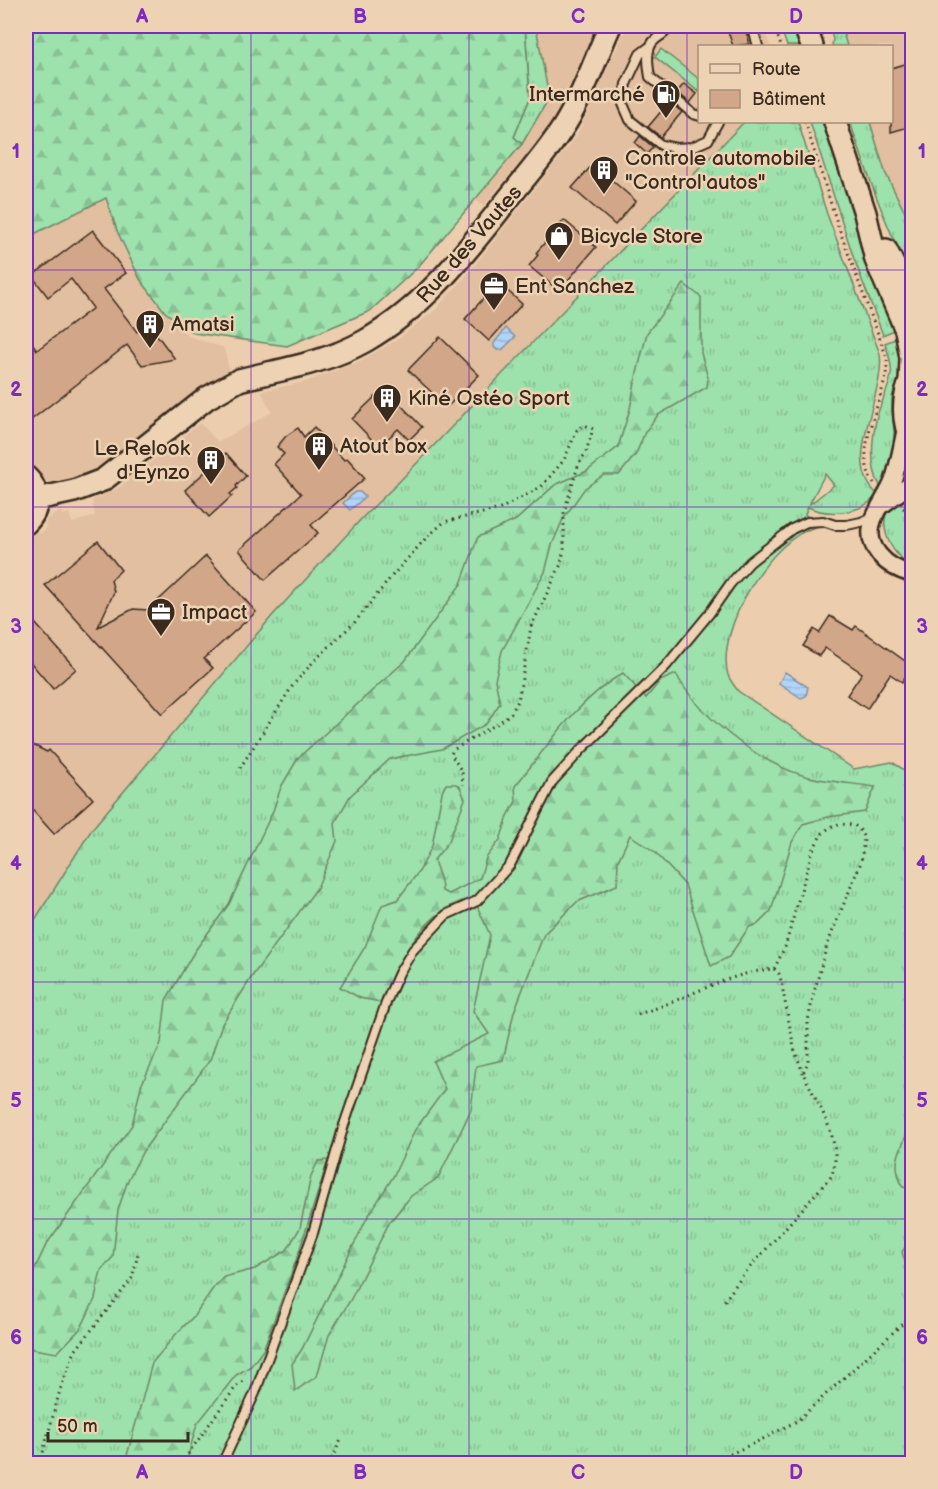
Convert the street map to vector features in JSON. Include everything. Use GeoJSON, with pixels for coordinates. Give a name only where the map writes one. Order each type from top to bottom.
{"type":"FeatureCollection","features":[{"type":"Feature","properties":{"kind":"street","name":"Rue des Vautes"},"geometry":{"type":"LineString","coordinates":[[37,499],[74,491],[103,480],[207,398],[230,384],[249,377],[298,368],[363,342],[396,322],[413,308],[430,293],[460,259],[553,142],[579,99],[610,26]]}},
{"type":"Feature","properties":{"kind":"street"},"geometry":{"type":"LineString","coordinates":[[805,26],[812,45]]}},
{"type":"Feature","properties":{"kind":"street"},"geometry":{"type":"LineString","coordinates":[[835,123],[865,213],[876,260],[906,330],[911,351],[911,380],[904,410],[909,433],[871,534],[876,553],[896,568],[912,574]]}},
{"type":"Feature","properties":{"kind":"street"},"geometry":{"type":"LineString","coordinates":[[865,213],[912,302]]}},
{"type":"Feature","properties":{"kind":"street"},"geometry":{"type":"LineString","coordinates":[[26,477],[33,486],[37,499],[34,513],[26,523]]}},
{"type":"Feature","properties":{"kind":"street"},"geometry":{"type":"LineString","coordinates":[[883,504],[912,483]]}},
{"type":"Feature","properties":{"kind":"lane"},"geometry":{"type":"LineString","coordinates":[[669,26],[665,34],[653,40],[640,54],[626,84],[623,104],[630,120],[661,146],[676,148],[692,147],[708,140],[717,123]]}},
{"type":"Feature","properties":{"kind":"lane"},"geometry":{"type":"LineString","coordinates":[[752,26],[758,45]]}},
{"type":"Feature","properties":{"kind":"lane"},"geometry":{"type":"LineString","coordinates":[[648,48],[650,77],[693,114],[698,116]]}},
{"type":"Feature","properties":{"kind":"lane"},"geometry":{"type":"LineString","coordinates":[[222,1464],[255,1393],[314,1233],[344,1125],[387,1000],[399,973],[413,950],[446,915],[477,900],[510,865],[552,782],[666,666],[750,562],[792,529],[807,522],[823,521],[847,525],[861,522],[883,504]]}},
{"type":"Feature","properties":{"kind":"path"},"geometry":{"type":"LineString","coordinates":[[774,26],[781,45]]}},
{"type":"Feature","properties":{"kind":"path"},"geometry":{"type":"LineString","coordinates":[[805,123],[838,226],[887,358],[883,389],[871,420],[867,456],[870,478],[883,504],[912,513]]}},
{"type":"Feature","properties":{"kind":"path"},"geometry":{"type":"LineString","coordinates":[[240,768],[293,685],[314,661],[355,622],[392,576],[433,532],[444,522],[500,509],[540,487],[564,460],[577,430],[585,425],[591,427],[593,429],[586,452],[578,466],[564,512],[564,549],[561,564],[531,627],[518,700],[511,713],[500,722],[453,750],[452,754],[462,772],[463,785]]}},
{"type":"Feature","properties":{"kind":"path"},"geometry":{"type":"LineString","coordinates":[[774,969],[785,947],[812,852],[822,835],[830,827],[839,824],[854,825],[861,831],[864,839],[861,862],[831,934],[817,979],[809,1011],[808,1062],[803,1073]]}},
{"type":"Feature","properties":{"kind":"path"},"geometry":{"type":"LineString","coordinates":[[638,1014],[661,1008],[742,974],[774,969]]}},
{"type":"Feature","properties":{"kind":"path"},"geometry":{"type":"LineString","coordinates":[[723,1302],[743,1275],[830,1178],[834,1170],[836,1148],[833,1136],[803,1073],[794,1048],[781,981],[774,969]]}},
{"type":"Feature","properties":{"kind":"path"},"geometry":{"type":"LineString","coordinates":[[40,1464],[60,1390],[75,1351],[128,1285],[138,1254]]}},
{"type":"Feature","properties":{"kind":"path"},"geometry":{"type":"LineString","coordinates":[[708,1464],[797,1421],[912,1315]]}},
{"type":"Feature","properties":{"kind":"path"},"geometry":{"type":"LineString","coordinates":[[181,1464],[235,1388],[247,1378],[262,1372]]}},
{"type":"Feature","properties":{"kind":"path"},"geometry":{"type":"LineString","coordinates":[[329,1464],[342,1438]]}},
{"type":"Feature","properties":{"kind":"shaded area"},"geometry":{"type":"Polygon","coordinates":[[[527,26],[596,26],[555,117],[545,133],[483,206],[471,196],[527,26]]]}},
{"type":"Feature","properties":{"kind":"shaded area"},"geometry":{"type":"Polygon","coordinates":[[[627,26],[763,26],[770,45],[698,45],[698,123],[742,123],[396,485],[366,513],[276,612],[87,835],[26,933],[26,537],[45,530],[46,520],[61,511],[63,515],[69,513],[72,523],[95,516],[92,500],[117,489],[200,423],[218,442],[272,412],[261,391],[305,382],[358,362],[395,341],[434,311],[466,276],[576,137],[627,26]]]}},
{"type":"Feature","properties":{"kind":"shaded area"},"geometry":{"type":"Polygon","coordinates":[[[841,26],[912,26],[912,235],[874,158],[870,123],[893,123],[893,45],[847,45],[841,26]]]}},
{"type":"Feature","properties":{"kind":"shaded area"},"geometry":{"type":"Polygon","coordinates":[[[112,199],[153,299],[188,336],[224,348],[229,369],[228,372],[197,390],[160,417],[160,420],[97,469],[59,483],[49,483],[26,462],[26,233],[80,203],[112,199]]]}},
{"type":"Feature","properties":{"kind":"green space"},"geometry":{"type":"Polygon","coordinates":[[[26,26],[525,26],[530,98],[514,137],[522,144],[418,267],[370,311],[287,346],[194,333],[165,312],[140,279],[118,233],[106,198],[26,238],[26,26]]]}},
{"type":"Feature","properties":{"kind":"green space"},"geometry":{"type":"Polygon","coordinates":[[[525,26],[536,26],[549,98],[522,144],[514,137],[530,98],[525,26]]]}},
{"type":"Feature","properties":{"kind":"green space"},"geometry":{"type":"Polygon","coordinates":[[[780,26],[795,26],[801,45],[787,45],[780,26]]]}},
{"type":"Feature","properties":{"kind":"green space"},"geometry":{"type":"Polygon","coordinates":[[[829,26],[841,26],[847,45],[832,45],[833,39],[829,26]]]}},
{"type":"Feature","properties":{"kind":"green space"},"geometry":{"type":"Polygon","coordinates":[[[661,49],[698,78],[698,91],[655,57],[661,49]]]}},
{"type":"Feature","properties":{"kind":"green space"},"geometry":{"type":"Polygon","coordinates":[[[743,123],[798,123],[827,214],[880,354],[877,388],[863,445],[866,479],[876,493],[880,486],[874,470],[872,452],[874,433],[891,371],[885,343],[900,337],[902,365],[892,399],[893,452],[884,483],[879,492],[864,506],[836,513],[808,507],[805,514],[816,527],[799,534],[781,548],[765,566],[738,611],[730,634],[726,656],[728,675],[738,691],[854,769],[892,762],[912,775],[912,1463],[26,1463],[26,934],[92,829],[273,615],[364,516],[743,123]],[[825,474],[810,504],[834,485],[825,474]]]}},
{"type":"Feature","properties":{"kind":"green space"},"geometry":{"type":"Polygon","coordinates":[[[810,123],[824,123],[866,256],[896,329],[883,335],[854,259],[810,123]]]}},
{"type":"Feature","properties":{"kind":"green space"},"geometry":{"type":"Polygon","coordinates":[[[850,123],[870,123],[885,172],[912,227],[912,277],[886,220],[850,123]]]}},
{"type":"Feature","properties":{"kind":"green space"},"geometry":{"type":"Polygon","coordinates":[[[684,284],[701,297],[701,353],[708,378],[707,387],[658,415],[645,432],[636,454],[619,475],[604,475],[585,488],[563,519],[552,545],[545,572],[502,651],[495,680],[500,703],[486,724],[442,749],[390,759],[350,796],[335,823],[337,841],[317,888],[253,975],[222,1024],[210,1060],[143,1151],[128,1180],[118,1210],[113,1257],[101,1270],[95,1299],[81,1328],[57,1353],[26,1346],[26,1288],[46,1245],[132,1125],[141,1086],[161,1043],[166,1000],[194,952],[229,904],[273,811],[281,787],[298,758],[405,661],[461,584],[478,537],[516,520],[555,485],[587,471],[618,447],[630,409],[647,333],[684,284]]]}},
{"type":"Feature","properties":{"kind":"green space"},"geometry":{"type":"Polygon","coordinates":[[[912,489],[912,566],[904,561],[891,545],[885,526],[889,507],[896,499],[912,489]]]}},
{"type":"Feature","properties":{"kind":"green space"},"geometry":{"type":"Polygon","coordinates":[[[623,673],[646,698],[660,681],[676,674],[686,690],[714,721],[730,735],[766,759],[802,775],[875,787],[865,812],[828,817],[803,824],[792,842],[771,911],[758,924],[749,927],[729,957],[711,966],[685,885],[655,852],[630,835],[618,861],[617,885],[577,902],[544,934],[514,1012],[503,1060],[476,1066],[471,1110],[438,1178],[411,1196],[389,1223],[351,1299],[329,1335],[317,1376],[295,1391],[292,1364],[302,1349],[367,1218],[393,1177],[415,1130],[445,1089],[433,1061],[489,1034],[473,1011],[490,935],[473,897],[447,908],[425,927],[393,975],[380,1002],[360,998],[340,987],[365,947],[382,905],[397,900],[420,870],[432,846],[442,792],[446,784],[456,784],[460,787],[465,799],[449,841],[434,860],[442,891],[449,894],[480,878],[486,858],[500,840],[516,801],[515,786],[577,710],[591,696],[623,673]]]}},
{"type":"Feature","properties":{"kind":"green space"},"geometry":{"type":"Polygon","coordinates":[[[912,1111],[912,1189],[903,1187],[897,1168],[899,1153],[912,1111]]]}},
{"type":"Feature","properties":{"kind":"green space"},"geometry":{"type":"Polygon","coordinates":[[[328,1160],[298,1255],[263,1350],[251,1366],[236,1375],[197,1424],[186,1463],[125,1463],[152,1363],[194,1316],[214,1287],[224,1277],[255,1269],[287,1250],[300,1228],[311,1176],[318,1161],[328,1160]]]}},
{"type":"Feature","properties":{"kind":"green space"},"geometry":{"type":"Polygon","coordinates":[[[912,1242],[911,1280],[902,1252],[907,1244],[912,1242]]]}},
{"type":"Feature","properties":{"kind":"water"},"geometry":{"type":"Polygon","coordinates":[[[506,328],[515,337],[502,350],[497,350],[494,343],[506,328]]]}},
{"type":"Feature","properties":{"kind":"water"},"geometry":{"type":"Polygon","coordinates":[[[355,492],[360,492],[365,497],[350,510],[343,503],[355,492]]]}},
{"type":"Feature","properties":{"kind":"water"},"geometry":{"type":"Polygon","coordinates":[[[785,672],[808,687],[806,696],[801,698],[779,683],[785,672]]]}},
{"type":"Feature","properties":{"kind":"building"},"geometry":{"type":"Polygon","coordinates":[[[726,26],[744,26],[750,44],[733,45],[726,26]]]}},
{"type":"Feature","properties":{"kind":"building"},"geometry":{"type":"Polygon","coordinates":[[[912,62],[912,126],[891,132],[891,123],[893,123],[893,67],[912,62]]]}},
{"type":"Feature","properties":{"kind":"building"},"geometry":{"type":"Polygon","coordinates":[[[684,84],[697,94],[690,103],[677,92],[684,84]]]}},
{"type":"Feature","properties":{"kind":"building"},"geometry":{"type":"Polygon","coordinates":[[[669,102],[682,112],[661,137],[648,127],[669,102]]]}},
{"type":"Feature","properties":{"kind":"building"},"geometry":{"type":"Polygon","coordinates":[[[640,136],[653,147],[647,154],[635,143],[640,136]]]}},
{"type":"Feature","properties":{"kind":"building","name":"Controle automobile \"Control'autos\""},"geometry":{"type":"Polygon","coordinates":[[[593,164],[636,201],[615,225],[572,188],[593,164]]]}},
{"type":"Feature","properties":{"kind":"building","name":"Bicycle Store"},"geometry":{"type":"Polygon","coordinates":[[[564,220],[596,247],[559,291],[529,266],[538,255],[536,253],[564,220]]]}},
{"type":"Feature","properties":{"kind":"building"},"geometry":{"type":"Polygon","coordinates":[[[93,230],[126,273],[104,289],[137,332],[148,323],[175,359],[142,365],[127,345],[26,424],[26,334],[37,350],[93,308],[71,279],[48,297],[32,276],[93,230]]]}},
{"type":"Feature","properties":{"kind":"building","name":"Ent Sanchez"},"geometry":{"type":"Polygon","coordinates":[[[498,282],[522,304],[489,341],[465,319],[498,282]]]}},
{"type":"Feature","properties":{"kind":"building"},"geometry":{"type":"Polygon","coordinates":[[[440,337],[479,375],[447,407],[408,370],[440,337]]]}},
{"type":"Feature","properties":{"kind":"building","name":"Kiné Ostéo Sport"},"geometry":{"type":"Polygon","coordinates":[[[380,392],[392,404],[396,400],[422,427],[409,440],[398,429],[379,447],[352,419],[380,392]]]}},
{"type":"Feature","properties":{"kind":"building"},"geometry":{"type":"Polygon","coordinates":[[[314,427],[344,460],[347,458],[365,478],[311,525],[318,533],[265,580],[239,550],[301,494],[274,464],[284,454],[277,447],[286,436],[298,428],[304,437],[314,427]]]}},
{"type":"Feature","properties":{"kind":"building","name":"Le Relook d'Eynzo"},"geometry":{"type":"Polygon","coordinates":[[[226,453],[246,476],[230,494],[232,496],[209,517],[185,490],[226,453]]]}},
{"type":"Feature","properties":{"kind":"building","name":"Impact"},"geometry":{"type":"Polygon","coordinates":[[[98,541],[121,570],[111,580],[114,592],[98,627],[133,609],[148,610],[206,556],[256,612],[204,659],[213,668],[162,714],[45,585],[98,541]]]}},
{"type":"Feature","properties":{"kind":"building"},"geometry":{"type":"Polygon","coordinates":[[[830,616],[853,630],[856,626],[912,666],[902,682],[890,674],[867,709],[847,695],[862,673],[825,648],[819,656],[803,646],[814,629],[819,633],[830,616]]]}},
{"type":"Feature","properties":{"kind":"building"},"geometry":{"type":"Polygon","coordinates":[[[34,622],[76,669],[53,689],[26,657],[26,629],[34,622]]]}},
{"type":"Feature","properties":{"kind":"building"},"geometry":{"type":"Polygon","coordinates":[[[26,744],[47,752],[49,750],[93,799],[54,834],[26,803],[26,744]]]}},
{"type":"Feature","properties":{"kind":"place","name":"Intermarché"},"geometry":{"type":"Point","coordinates":[666,120]}},
{"type":"Feature","properties":{"kind":"place","name":"Controle automobile \"Control'autos\""},"geometry":{"type":"Point","coordinates":[604,196]}},
{"type":"Feature","properties":{"kind":"place","name":"Bicycle Store"},"geometry":{"type":"Point","coordinates":[559,262]}},
{"type":"Feature","properties":{"kind":"place","name":"Ent Sanchez"},"geometry":{"type":"Point","coordinates":[494,312]}},
{"type":"Feature","properties":{"kind":"place","name":"Amatsi"},"geometry":{"type":"Point","coordinates":[150,350]}},
{"type":"Feature","properties":{"kind":"place","name":"Kiné Ostéo Sport"},"geometry":{"type":"Point","coordinates":[387,424]}},
{"type":"Feature","properties":{"kind":"place","name":"Atout box"},"geometry":{"type":"Point","coordinates":[319,472]}},
{"type":"Feature","properties":{"kind":"place","name":"Le Relook d'Eynzo"},"geometry":{"type":"Point","coordinates":[211,486]}},
{"type":"Feature","properties":{"kind":"place","name":"Impact"},"geometry":{"type":"Point","coordinates":[161,638]}}]}
